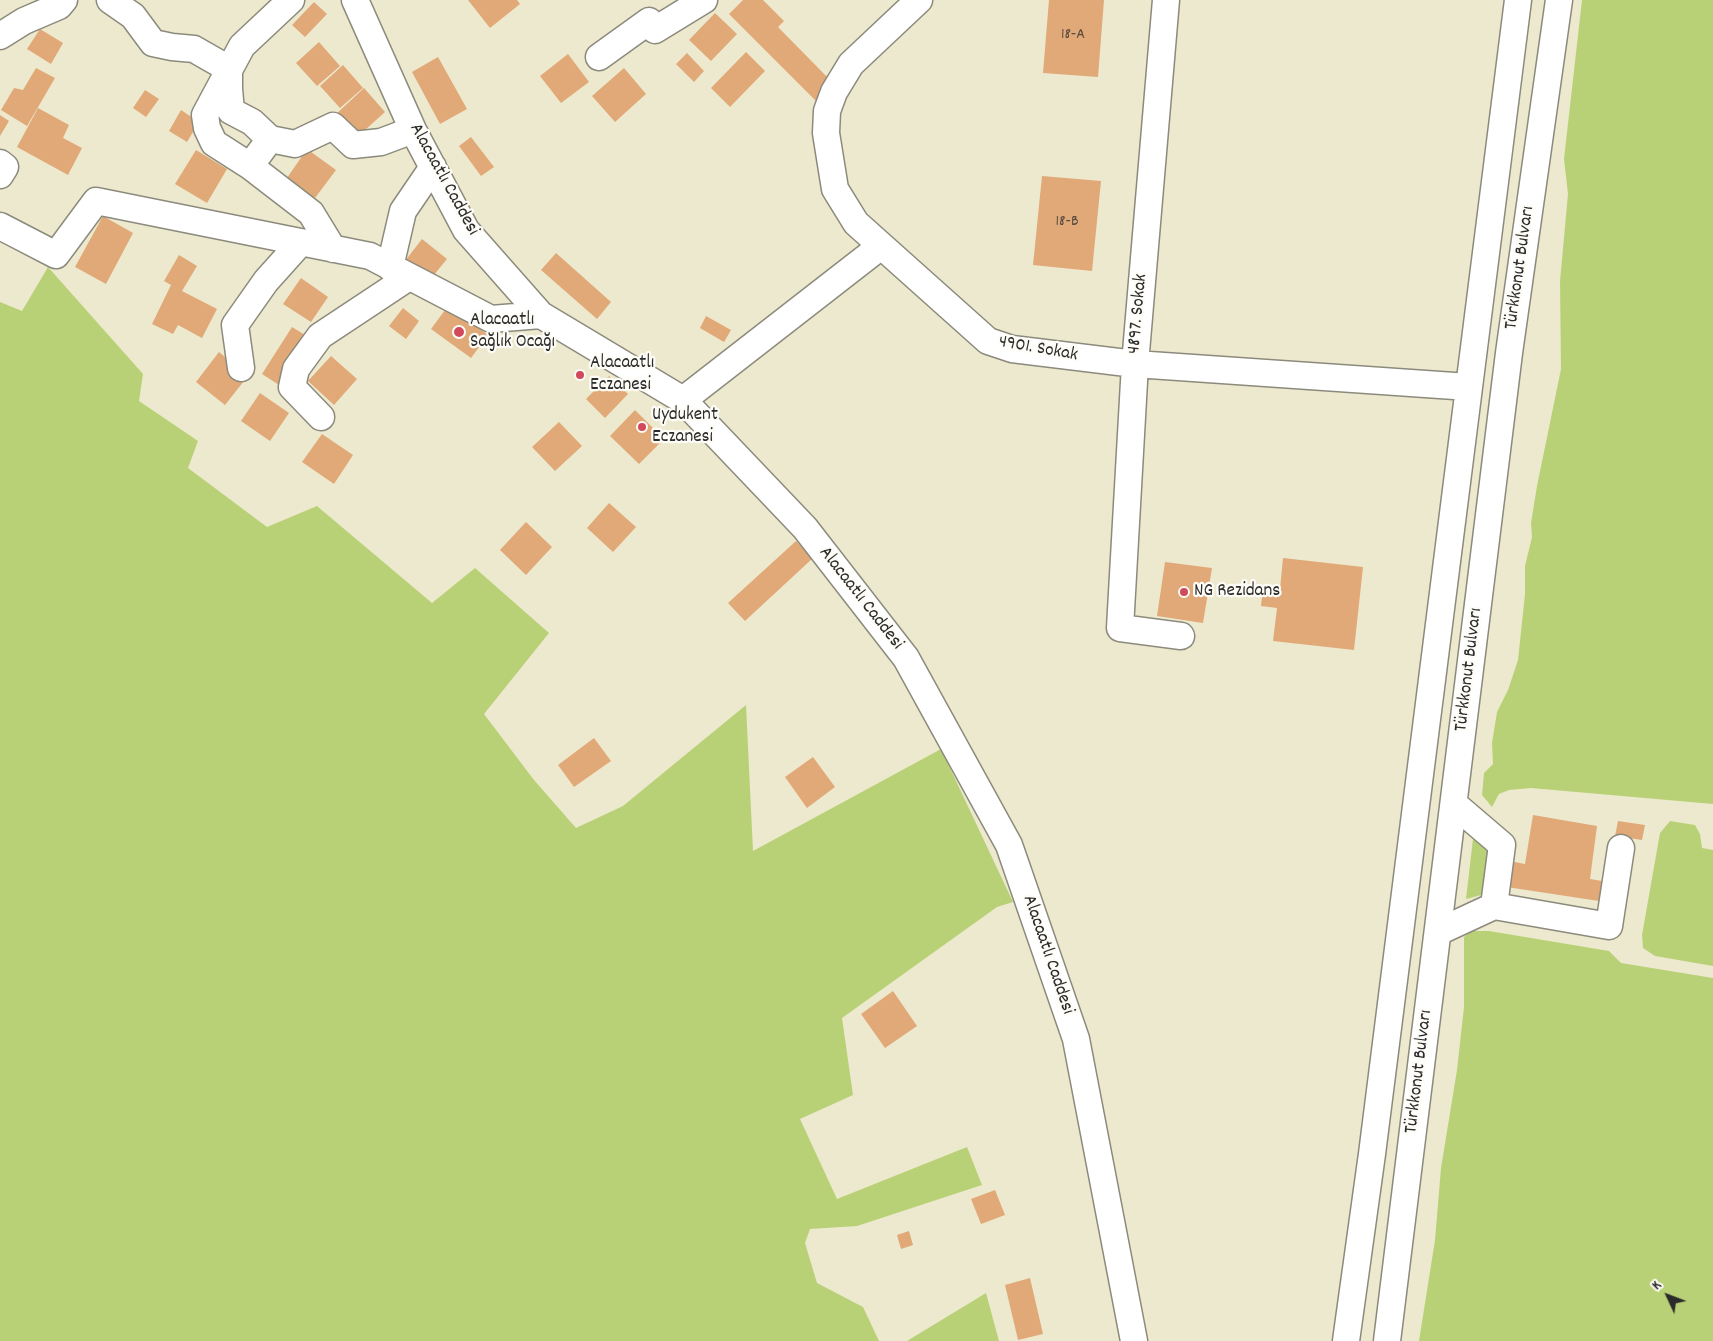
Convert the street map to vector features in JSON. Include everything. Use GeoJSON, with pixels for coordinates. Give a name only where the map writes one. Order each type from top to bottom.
{"type":"FeatureCollection","features":[{"type":"Feature","properties":{"kind":"street"},"geometry":{"type":"LineString","coordinates":[[0,36],[24,21],[59,6],[64,0]]}},
{"type":"Feature","properties":{"kind":"street"},"geometry":{"type":"LineString","coordinates":[[110,0],[133,16],[153,43],[194,49],[228,69]]}},
{"type":"Feature","properties":{"kind":"street"},"geometry":{"type":"LineString","coordinates":[[291,0],[242,46],[205,115],[207,128],[214,143],[250,166],[311,214],[333,249]]}},
{"type":"Feature","properties":{"kind":"street","name":"Alacaatlı Caddesi"},"geometry":{"type":"LineString","coordinates":[[355,0],[413,130],[466,230],[541,315],[683,400],[806,528],[906,658],[1009,845],[1076,1039],[1134,1341]]}},
{"type":"Feature","properties":{"kind":"street"},"geometry":{"type":"LineString","coordinates":[[599,57],[652,26],[704,0]]}},
{"type":"Feature","properties":{"kind":"street","name":"4901. Sokak"},"geometry":{"type":"LineString","coordinates":[[919,0],[852,64],[834,92],[827,111],[826,133],[835,189],[856,223],[988,341],[1012,349],[1135,364],[1469,387]]}},
{"type":"Feature","properties":{"kind":"street","name":"4897. Sokak"},"geometry":{"type":"LineString","coordinates":[[1166,0],[1135,364],[1120,628],[1181,636]]}},
{"type":"Feature","properties":{"kind":"street","name":"Türkkonut Bulvarı"},"geometry":{"type":"LineString","coordinates":[[1346,1341],[1372,1154],[1518,0]]}},
{"type":"Feature","properties":{"kind":"street","name":"Türkkonut Bulvarı"},"geometry":{"type":"LineString","coordinates":[[1386,1341],[1509,353],[1559,0]]}},
{"type":"Feature","properties":{"kind":"street"},"geometry":{"type":"LineString","coordinates":[[228,69],[231,111],[252,122],[270,138],[295,144],[333,126],[354,145],[381,142],[413,130]]}},
{"type":"Feature","properties":{"kind":"street"},"geometry":{"type":"LineString","coordinates":[[250,166],[270,138]]}},
{"type":"Feature","properties":{"kind":"street"},"geometry":{"type":"LineString","coordinates":[[0,163],[5,166],[0,175]]}},
{"type":"Feature","properties":{"kind":"street"},"geometry":{"type":"LineString","coordinates":[[321,416],[292,386],[296,369],[320,336],[400,272],[403,211],[433,167]]}},
{"type":"Feature","properties":{"kind":"street"},"geometry":{"type":"LineString","coordinates":[[0,226],[56,255],[96,201],[370,256],[491,319],[541,315]]}},
{"type":"Feature","properties":{"kind":"street"},"geometry":{"type":"LineString","coordinates":[[241,368],[235,325],[266,281],[301,242]]}},
{"type":"Feature","properties":{"kind":"street"},"geometry":{"type":"LineString","coordinates":[[683,400],[881,246]]}},
{"type":"Feature","properties":{"kind":"street"},"geometry":{"type":"LineString","coordinates":[[1454,804],[1502,845],[1494,906]]}},
{"type":"Feature","properties":{"kind":"street"},"geometry":{"type":"LineString","coordinates":[[1438,932],[1494,906],[1609,926],[1620,848]]}},
{"type":"Feature","properties":{"kind":"green space"},"geometry":{"type":"Polygon","coordinates":[[[1582,0],[1713,0],[1713,804],[1531,788],[1509,790],[1499,794],[1492,807],[1482,795],[1484,773],[1493,764],[1492,743],[1497,712],[1508,690],[1518,660],[1525,594],[1525,566],[1532,537],[1531,523],[1561,369],[1560,281],[1568,194],[1564,159],[1582,0]]]}},
{"type":"Feature","properties":{"kind":"green space"},"geometry":{"type":"Polygon","coordinates":[[[48,267],[143,374],[139,401],[198,441],[188,468],[267,527],[317,506],[432,603],[475,568],[549,633],[484,714],[534,780],[576,828],[623,806],[746,705],[753,851],[941,749],[1013,902],[997,907],[842,1018],[853,1095],[800,1119],[837,1199],[967,1147],[982,1185],[857,1226],[810,1229],[805,1243],[817,1283],[863,1307],[879,1341],[0,1341],[0,302],[22,311],[48,267]]]}},
{"type":"Feature","properties":{"kind":"green space"},"geometry":{"type":"Polygon","coordinates":[[[1670,821],[1695,825],[1700,834],[1702,848],[1713,850],[1713,966],[1655,956],[1643,948],[1642,935],[1660,833],[1670,821]]]}},
{"type":"Feature","properties":{"kind":"green space"},"geometry":{"type":"Polygon","coordinates":[[[1473,839],[1494,854],[1489,893],[1466,899],[1473,839]]]}},
{"type":"Feature","properties":{"kind":"green space"},"geometry":{"type":"Polygon","coordinates":[[[1471,931],[1489,931],[1609,951],[1621,963],[1713,978],[1713,1341],[1419,1341],[1435,1240],[1441,1168],[1457,1070],[1464,1007],[1464,937],[1471,931]]]}},
{"type":"Feature","properties":{"kind":"green space"},"geometry":{"type":"Polygon","coordinates":[[[986,1293],[999,1341],[907,1341],[986,1293]]]}},
{"type":"Feature","properties":{"kind":"building"},"geometry":{"type":"Polygon","coordinates":[[[468,0],[517,0],[520,4],[490,28],[468,0]]]}},
{"type":"Feature","properties":{"kind":"building"},"geometry":{"type":"Polygon","coordinates":[[[743,0],[763,0],[784,21],[778,27],[834,84],[816,101],[729,14],[743,0]]]}},
{"type":"Feature","properties":{"kind":"building"},"geometry":{"type":"Polygon","coordinates":[[[1049,0],[1104,0],[1098,77],[1043,73],[1049,0]]]}},
{"type":"Feature","properties":{"kind":"building"},"geometry":{"type":"Polygon","coordinates":[[[314,2],[327,14],[305,37],[292,25],[314,2]]]}},
{"type":"Feature","properties":{"kind":"building"},"geometry":{"type":"Polygon","coordinates":[[[715,13],[737,34],[711,61],[689,40],[715,13]]]}},
{"type":"Feature","properties":{"kind":"building"},"geometry":{"type":"Polygon","coordinates":[[[40,29],[63,43],[51,64],[27,49],[40,29]]]}},
{"type":"Feature","properties":{"kind":"building"},"geometry":{"type":"Polygon","coordinates":[[[319,42],[340,66],[317,86],[296,63],[319,42]]]}},
{"type":"Feature","properties":{"kind":"building"},"geometry":{"type":"Polygon","coordinates":[[[746,52],[765,71],[730,107],[711,88],[746,52]]]}},
{"type":"Feature","properties":{"kind":"building"},"geometry":{"type":"Polygon","coordinates":[[[687,53],[704,71],[694,82],[676,64],[687,53]]]}},
{"type":"Feature","properties":{"kind":"building"},"geometry":{"type":"Polygon","coordinates":[[[568,54],[589,82],[561,103],[540,76],[568,54]]]}},
{"type":"Feature","properties":{"kind":"building"},"geometry":{"type":"Polygon","coordinates":[[[438,57],[467,109],[440,124],[412,72],[438,57]]]}},
{"type":"Feature","properties":{"kind":"building"},"geometry":{"type":"Polygon","coordinates":[[[343,65],[363,88],[340,108],[320,86],[343,65]]]}},
{"type":"Feature","properties":{"kind":"building"},"geometry":{"type":"Polygon","coordinates":[[[36,68],[55,78],[27,126],[1,110],[14,88],[23,90],[36,68]]]}},
{"type":"Feature","properties":{"kind":"building"},"geometry":{"type":"Polygon","coordinates":[[[624,68],[646,94],[615,122],[592,96],[624,68]]]}},
{"type":"Feature","properties":{"kind":"building"},"geometry":{"type":"Polygon","coordinates":[[[364,88],[385,112],[355,139],[334,116],[364,88]]]}},
{"type":"Feature","properties":{"kind":"building"},"geometry":{"type":"Polygon","coordinates":[[[145,90],[159,99],[146,117],[133,108],[145,90]]]}},
{"type":"Feature","properties":{"kind":"building"},"geometry":{"type":"Polygon","coordinates":[[[38,108],[69,125],[63,138],[82,148],[68,175],[17,147],[38,108]]]}},
{"type":"Feature","properties":{"kind":"building"},"geometry":{"type":"Polygon","coordinates":[[[181,110],[199,122],[187,142],[169,131],[181,110]]]}},
{"type":"Feature","properties":{"kind":"building"},"geometry":{"type":"Polygon","coordinates":[[[0,115],[9,121],[0,136],[0,115]]]}},
{"type":"Feature","properties":{"kind":"building"},"geometry":{"type":"Polygon","coordinates":[[[471,137],[494,167],[481,176],[459,146],[471,137]]]}},
{"type":"Feature","properties":{"kind":"building"},"geometry":{"type":"Polygon","coordinates":[[[307,149],[336,170],[315,198],[287,178],[307,149]]]}},
{"type":"Feature","properties":{"kind":"building"},"geometry":{"type":"Polygon","coordinates":[[[196,150],[227,169],[207,203],[175,184],[196,150]]]}},
{"type":"Feature","properties":{"kind":"building"},"geometry":{"type":"Polygon","coordinates":[[[1042,176],[1101,181],[1092,271],[1033,265],[1042,176]]]}},
{"type":"Feature","properties":{"kind":"building"},"geometry":{"type":"Polygon","coordinates":[[[103,216],[133,233],[106,284],[75,267],[103,216]]]}},
{"type":"Feature","properties":{"kind":"building"},"geometry":{"type":"Polygon","coordinates":[[[422,239],[447,259],[429,281],[405,261],[422,239]]]}},
{"type":"Feature","properties":{"kind":"building"},"geometry":{"type":"Polygon","coordinates":[[[556,253],[611,302],[597,319],[541,270],[556,253]]]}},
{"type":"Feature","properties":{"kind":"building"},"geometry":{"type":"Polygon","coordinates":[[[179,255],[197,266],[182,291],[217,309],[202,338],[178,325],[173,334],[152,324],[171,285],[164,281],[179,255]]]}},
{"type":"Feature","properties":{"kind":"building"},"geometry":{"type":"Polygon","coordinates":[[[301,278],[328,297],[311,322],[283,304],[301,278]]]}},
{"type":"Feature","properties":{"kind":"building","name":"Alacaatlı Sağlık Ocağı"},"geometry":{"type":"Polygon","coordinates":[[[448,306],[488,335],[471,358],[431,329],[448,306]]]}},
{"type":"Feature","properties":{"kind":"building"},"geometry":{"type":"Polygon","coordinates":[[[403,308],[419,321],[406,339],[389,326],[403,308]]]}},
{"type":"Feature","properties":{"kind":"building"},"geometry":{"type":"Polygon","coordinates":[[[706,316],[731,330],[724,342],[700,328],[706,316]]]}},
{"type":"Feature","properties":{"kind":"building"},"geometry":{"type":"Polygon","coordinates":[[[292,327],[310,338],[279,385],[262,374],[292,327]]]}},
{"type":"Feature","properties":{"kind":"building"},"geometry":{"type":"Polygon","coordinates":[[[219,352],[248,376],[225,405],[196,382],[219,352]]]}},
{"type":"Feature","properties":{"kind":"building"},"geometry":{"type":"Polygon","coordinates":[[[331,356],[357,379],[334,405],[308,381],[331,356]]]}},
{"type":"Feature","properties":{"kind":"building"},"geometry":{"type":"Polygon","coordinates":[[[609,376],[628,394],[605,418],[586,399],[609,376]]]}},
{"type":"Feature","properties":{"kind":"building"},"geometry":{"type":"Polygon","coordinates":[[[260,393],[289,413],[270,441],[241,421],[260,393]]]}},
{"type":"Feature","properties":{"kind":"building"},"geometry":{"type":"Polygon","coordinates":[[[635,410],[664,439],[639,464],[610,436],[635,410]]]}},
{"type":"Feature","properties":{"kind":"building"},"geometry":{"type":"Polygon","coordinates":[[[559,422],[582,446],[555,471],[532,447],[559,422]]]}},
{"type":"Feature","properties":{"kind":"building"},"geometry":{"type":"Polygon","coordinates":[[[322,434],[353,455],[334,484],[302,462],[322,434]]]}},
{"type":"Feature","properties":{"kind":"building"},"geometry":{"type":"Polygon","coordinates":[[[609,503],[636,527],[613,552],[587,528],[609,503]]]}},
{"type":"Feature","properties":{"kind":"building"},"geometry":{"type":"Polygon","coordinates":[[[526,522],[552,547],[526,575],[500,550],[526,522]]]}},
{"type":"Feature","properties":{"kind":"building"},"geometry":{"type":"Polygon","coordinates":[[[796,541],[813,558],[745,621],[728,603],[796,541]]]}},
{"type":"Feature","properties":{"kind":"building"},"geometry":{"type":"Polygon","coordinates":[[[1283,558],[1363,567],[1354,650],[1273,641],[1277,608],[1261,606],[1263,587],[1280,589],[1283,558]]]}},
{"type":"Feature","properties":{"kind":"building","name":"NG Rezidans"},"geometry":{"type":"Polygon","coordinates":[[[1165,562],[1212,568],[1203,623],[1157,616],[1165,562]]]}},
{"type":"Feature","properties":{"kind":"building"},"geometry":{"type":"Polygon","coordinates":[[[594,738],[611,761],[574,787],[558,765],[594,738]]]}},
{"type":"Feature","properties":{"kind":"building"},"geometry":{"type":"Polygon","coordinates":[[[813,757],[835,787],[807,808],[785,777],[813,757]]]}},
{"type":"Feature","properties":{"kind":"building"},"geometry":{"type":"Polygon","coordinates":[[[1533,815],[1597,826],[1590,879],[1602,881],[1599,901],[1500,886],[1504,860],[1525,864],[1533,815]]]}},
{"type":"Feature","properties":{"kind":"building"},"geometry":{"type":"Polygon","coordinates":[[[1618,821],[1645,825],[1642,840],[1615,836],[1618,821]]]}},
{"type":"Feature","properties":{"kind":"building"},"geometry":{"type":"Polygon","coordinates":[[[893,991],[917,1026],[885,1048],[861,1014],[893,991]]]}},
{"type":"Feature","properties":{"kind":"building"},"geometry":{"type":"Polygon","coordinates":[[[995,1190],[1005,1215],[981,1224],[971,1199],[995,1190]]]}},
{"type":"Feature","properties":{"kind":"building"},"geometry":{"type":"Polygon","coordinates":[[[909,1231],[913,1245],[901,1249],[897,1235],[909,1231]]]}},
{"type":"Feature","properties":{"kind":"building"},"geometry":{"type":"Polygon","coordinates":[[[1030,1278],[1043,1334],[1018,1340],[1005,1285],[1030,1278]]]}},
{"type":"Feature","properties":{"kind":"place","name":"Alacaatlı Sağlık Ocağı"},"geometry":{"type":"Point","coordinates":[459,332]}},
{"type":"Feature","properties":{"kind":"place","name":"Alacaatlı Eczanesi"},"geometry":{"type":"Point","coordinates":[580,375]}},
{"type":"Feature","properties":{"kind":"place","name":"Uydukent Eczanesi"},"geometry":{"type":"Point","coordinates":[642,427]}},
{"type":"Feature","properties":{"kind":"place","name":"NG Rezidans"},"geometry":{"type":"Point","coordinates":[1184,592]}}]}
